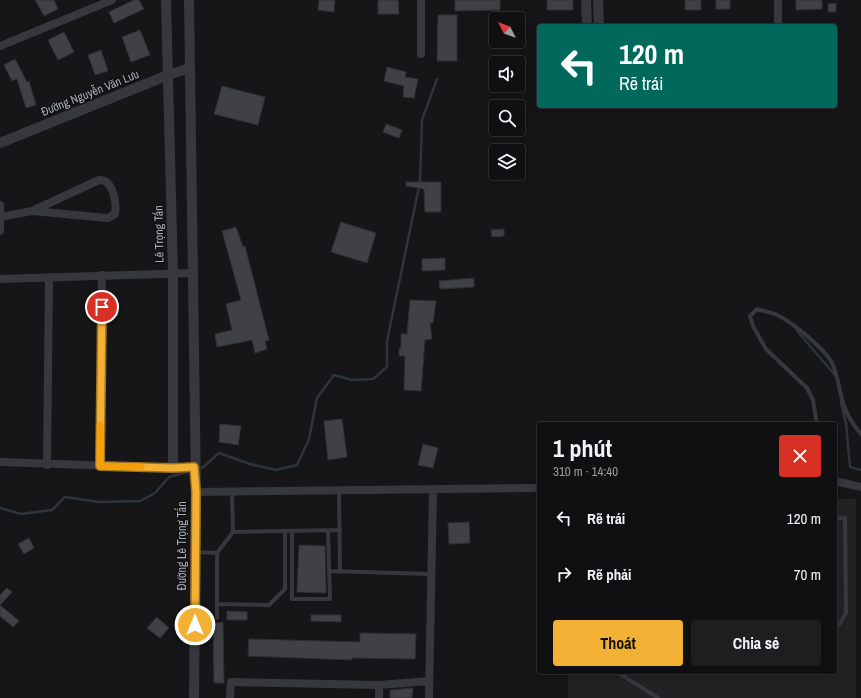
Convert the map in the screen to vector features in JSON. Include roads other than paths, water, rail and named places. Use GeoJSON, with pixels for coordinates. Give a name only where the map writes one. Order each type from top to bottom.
{"type":"FeatureCollection","features":[{"type":"Feature","properties":{"kind":"street"},"geometry":{"type":"LineString","coordinates":[[0,46],[112,0]]}},
{"type":"Feature","properties":{"kind":"street","name":"Lê Trọng Tấn"},"geometry":{"type":"LineString","coordinates":[[166,0],[173,274],[173,468]]}},
{"type":"Feature","properties":{"kind":"street"},"geometry":{"type":"LineString","coordinates":[[0,462],[47,465],[173,468],[194,467],[194,273],[189,0]]}},
{"type":"Feature","properties":{"kind":"street"},"geometry":{"type":"LineString","coordinates":[[421,0],[421,54]]}},
{"type":"Feature","properties":{"kind":"street"},"geometry":{"type":"LineString","coordinates":[[586,0],[587,24]]}},
{"type":"Feature","properties":{"kind":"street"},"geometry":{"type":"LineString","coordinates":[[598,0],[599,24]]}},
{"type":"Feature","properties":{"kind":"street"},"geometry":{"type":"LineString","coordinates":[[778,0],[778,24]]}},
{"type":"Feature","properties":{"kind":"street","name":"Đường Nguyễn Văn Lưu"},"geometry":{"type":"LineString","coordinates":[[0,143],[168,75],[190,68]]}},
{"type":"Feature","properties":{"kind":"street"},"geometry":{"type":"LineString","coordinates":[[0,217],[32,211],[99,180],[103,180],[108,183],[116,205],[115,214],[108,218],[32,211]]}},
{"type":"Feature","properties":{"kind":"street"},"geometry":{"type":"LineString","coordinates":[[0,205],[0,231]]}},
{"type":"Feature","properties":{"kind":"street"},"geometry":{"type":"LineString","coordinates":[[0,279],[194,273]]}},
{"type":"Feature","properties":{"kind":"street"},"geometry":{"type":"LineString","coordinates":[[100,466],[102,275]]}},
{"type":"Feature","properties":{"kind":"street"},"geometry":{"type":"LineString","coordinates":[[47,465],[49,277]]}},
{"type":"Feature","properties":{"kind":"street","name":"Đường Lê Trọng Tấn"},"geometry":{"type":"LineString","coordinates":[[194,467],[196,492],[194,698]]}},
{"type":"Feature","properties":{"kind":"street"},"geometry":{"type":"LineString","coordinates":[[837,481],[861,487]]}},
{"type":"Feature","properties":{"kind":"street"},"geometry":{"type":"LineString","coordinates":[[196,492],[537,488]]}},
{"type":"Feature","properties":{"kind":"street"},"geometry":{"type":"LineString","coordinates":[[429,698],[433,489]]}},
{"type":"Feature","properties":{"kind":"street"},"geometry":{"type":"LineString","coordinates":[[230,698],[231,682],[379,685],[429,681]]}},
{"type":"Feature","properties":{"kind":"street"},"geometry":{"type":"LineString","coordinates":[[379,685],[379,698]]}},
{"type":"Feature","properties":{"kind":"lane"},"geometry":{"type":"LineString","coordinates":[[817,422],[813,400],[807,388],[772,355],[753,326],[750,316],[757,309],[777,315],[788,322],[817,346],[831,361],[837,377],[843,403],[852,424],[861,434]]}},
{"type":"Feature","properties":{"kind":"lane"},"geometry":{"type":"LineString","coordinates":[[339,491],[340,572]]}},
{"type":"Feature","properties":{"kind":"lane"},"geometry":{"type":"LineString","coordinates":[[217,618],[218,553],[233,532],[232,492]]}},
{"type":"Feature","properties":{"kind":"lane"},"geometry":{"type":"LineString","coordinates":[[837,518],[845,518],[846,613],[839,626],[837,624]]}},
{"type":"Feature","properties":{"kind":"lane"},"geometry":{"type":"LineString","coordinates":[[233,532],[340,530]]}},
{"type":"Feature","properties":{"kind":"lane"},"geometry":{"type":"LineString","coordinates":[[217,604],[269,604],[285,589],[285,531]]}},
{"type":"Feature","properties":{"kind":"lane"},"geometry":{"type":"LineString","coordinates":[[292,531],[292,599],[330,599],[328,531]]}},
{"type":"Feature","properties":{"kind":"lane"},"geometry":{"type":"LineString","coordinates":[[195,552],[218,553]]}},
{"type":"Feature","properties":{"kind":"lane"},"geometry":{"type":"LineString","coordinates":[[329,571],[431,574]]}},
{"type":"Feature","properties":{"kind":"lane"},"geometry":{"type":"LineString","coordinates":[[620,674],[658,698]]}},
{"type":"Feature","properties":{"kind":"waterway"},"geometry":{"type":"LineString","coordinates":[[202,468],[219,453],[250,464],[276,470],[297,465],[309,439],[317,398],[334,375],[352,380],[373,379],[387,367],[387,341],[420,182],[422,120],[437,79]]}},
{"type":"Feature","properties":{"kind":"waterway"},"geometry":{"type":"LineString","coordinates":[[797,331],[835,375]]}},
{"type":"Feature","properties":{"kind":"waterway"},"geometry":{"type":"LineString","coordinates":[[841,403],[846,423],[850,467],[861,470]]}},
{"type":"Feature","properties":{"kind":"waterway"},"geometry":{"type":"LineString","coordinates":[[0,508],[21,514],[52,510],[65,497],[99,502],[140,501],[155,493],[169,477],[187,472]]}}]}
